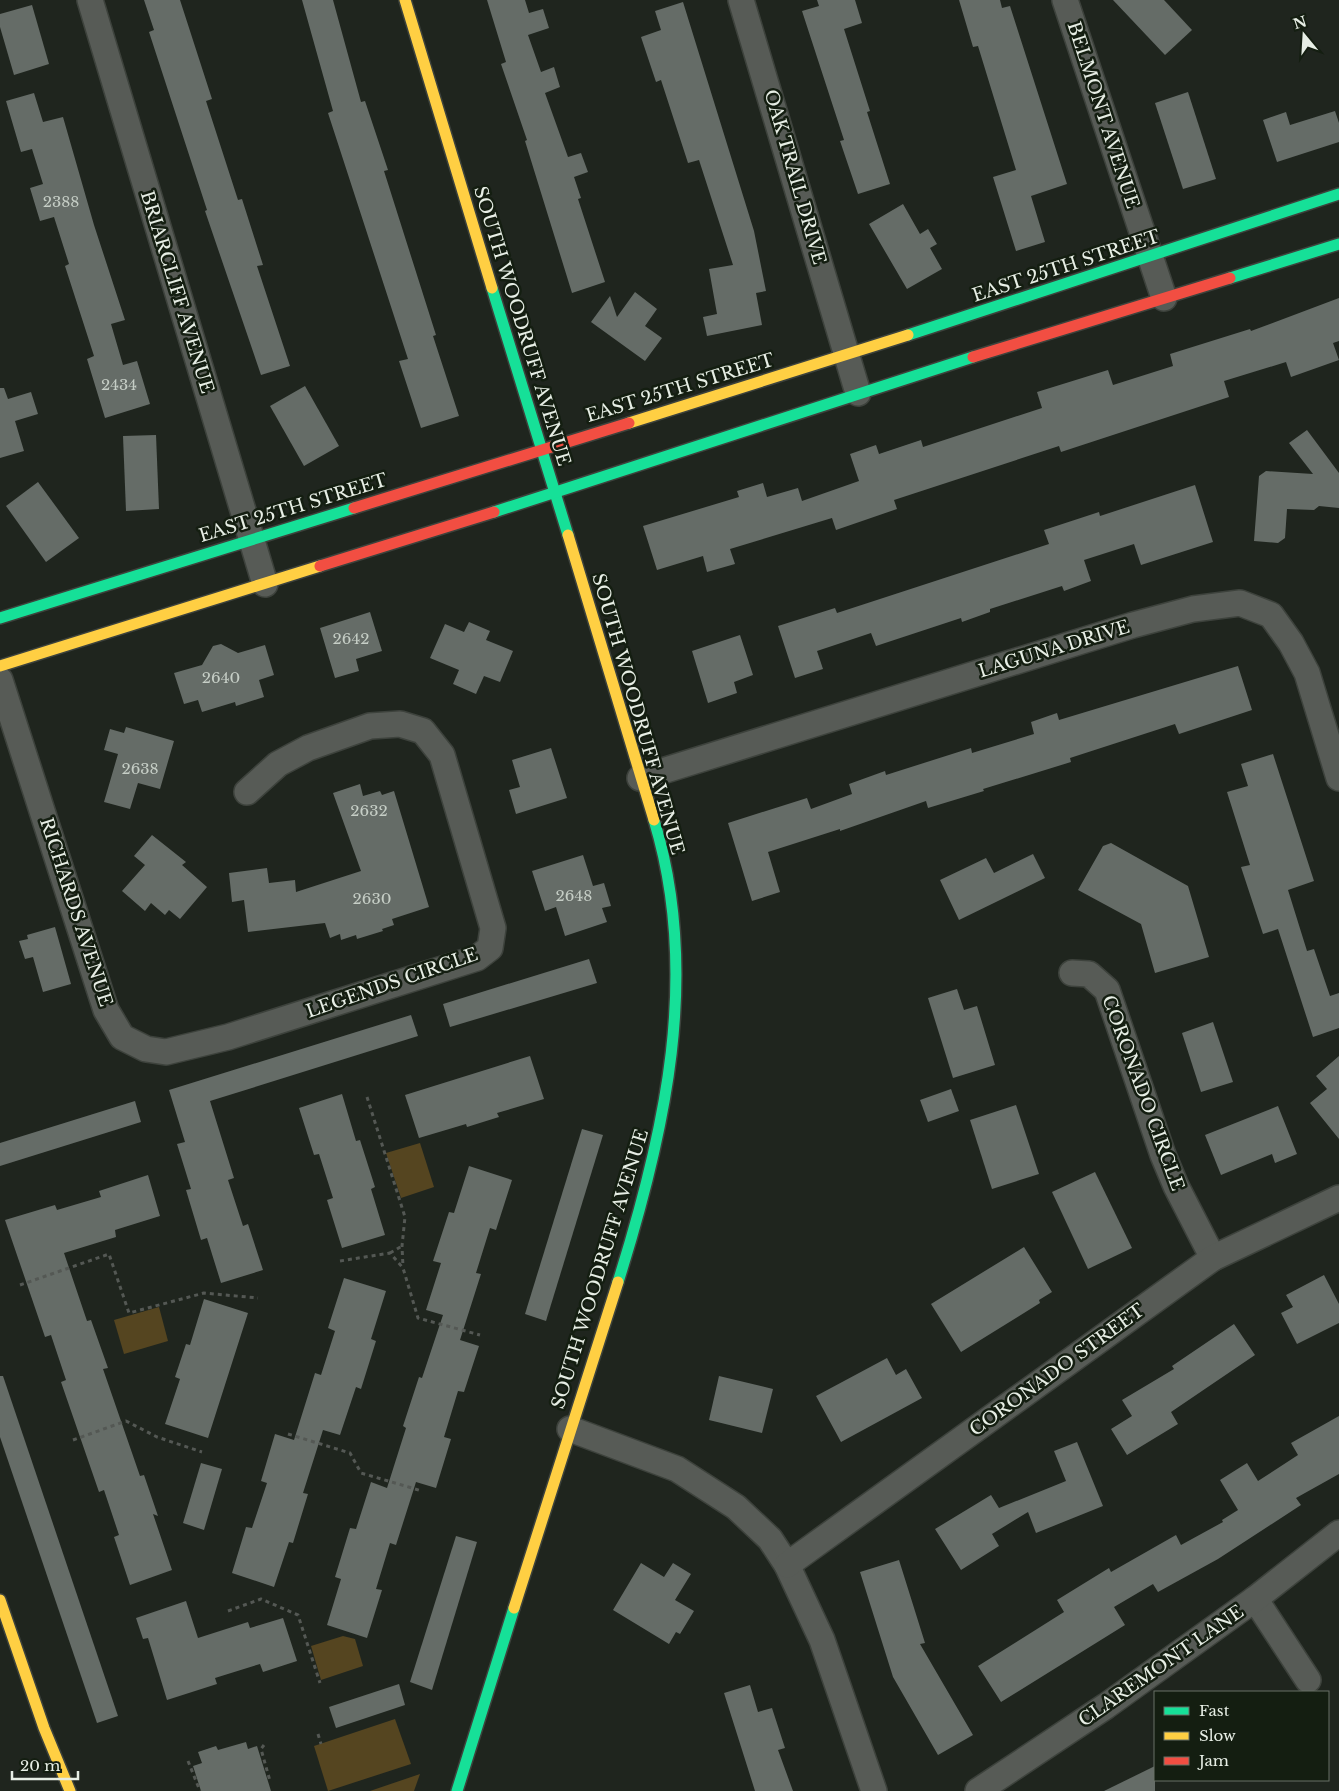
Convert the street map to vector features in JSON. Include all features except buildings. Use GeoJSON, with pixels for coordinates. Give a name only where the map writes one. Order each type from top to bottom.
{"type":"FeatureCollection","features":[{"type":"Feature","properties":{"kind":"street","name":"BRIARCLIFF AVENUE"},"geometry":{"type":"LineString","coordinates":[[90,0],[265,584]]}},
{"type":"Feature","properties":{"kind":"street","name":"SOUTH WOODRUFF AVENUE"},"geometry":{"type":"LineString","coordinates":[[405,0],[659,836],[676,939],[674,1037],[669,1088],[658,1143],[624,1261],[457,1791]]}},
{"type":"Feature","properties":{"kind":"street","name":"OAK TRAIL DRIVE"},"geometry":{"type":"LineString","coordinates":[[742,0],[858,393]]}},
{"type":"Feature","properties":{"kind":"street","name":"BELMONT AVENUE"},"geometry":{"type":"LineString","coordinates":[[1065,0],[1164,298]]}},
{"type":"Feature","properties":{"kind":"street","name":"EAST 25TH STREET"},"geometry":{"type":"LineString","coordinates":[[0,618],[541,448],[846,355],[1151,258],[1339,194]]}},
{"type":"Feature","properties":{"kind":"street"},"geometry":{"type":"LineString","coordinates":[[0,666],[556,493],[858,393],[1339,244]]}},
{"type":"Feature","properties":{"kind":"street","name":"LAGUNA DRIVE"},"geometry":{"type":"LineString","coordinates":[[640,778],[1133,625],[1193,609],[1240,603],[1271,616],[1291,643],[1307,673],[1339,778]]}},
{"type":"Feature","properties":{"kind":"street","name":"RICHARDS AVENUE"},"geometry":{"type":"LineString","coordinates":[[0,680],[106,1010],[122,1037],[146,1049],[166,1052],[228,1037]]}},
{"type":"Feature","properties":{"kind":"street","name":"LEGENDS CIRCLE"},"geometry":{"type":"LineString","coordinates":[[228,1037],[477,958],[490,948],[493,928],[442,755],[424,731],[400,724],[370,726],[308,748],[278,764],[247,792]]}},
{"type":"Feature","properties":{"kind":"street","name":"CORONADO CIRCLE"},"geometry":{"type":"LineString","coordinates":[[1072,973],[1089,974],[1107,990],[1163,1155],[1176,1186],[1213,1258]]}},
{"type":"Feature","properties":{"kind":"street","name":"CORONADO STREET"},"geometry":{"type":"LineString","coordinates":[[788,1565],[1213,1258],[1339,1198]]}},
{"type":"Feature","properties":{"kind":"street"},"geometry":{"type":"LineString","coordinates":[[570,1429],[677,1469],[736,1507],[770,1539],[788,1565],[822,1640],[874,1791]]}},
{"type":"Feature","properties":{"kind":"street","name":"CLAREMONT LANE"},"geometry":{"type":"LineString","coordinates":[[978,1791],[1106,1706],[1255,1599],[1339,1533]]}},
{"type":"Feature","properties":{"kind":"street"},"geometry":{"type":"LineString","coordinates":[[1255,1599],[1308,1680]]}},
{"type":"Feature","properties":{"kind":"street"},"geometry":{"type":"LineString","coordinates":[[0,1600],[44,1728],[70,1791]]}},
{"type":"Feature","properties":{"kind":"path"},"geometry":{"type":"LineString","coordinates":[[367,1097],[405,1217],[402,1246],[403,1268],[418,1318],[480,1335]]}},
{"type":"Feature","properties":{"kind":"path"},"geometry":{"type":"LineString","coordinates":[[340,1261],[390,1253],[402,1246]]}},
{"type":"Feature","properties":{"kind":"path"},"geometry":{"type":"LineString","coordinates":[[390,1253],[403,1268]]}},
{"type":"Feature","properties":{"kind":"path"},"geometry":{"type":"LineString","coordinates":[[20,1285],[109,1254],[129,1313],[204,1292],[258,1298]]}},
{"type":"Feature","properties":{"kind":"path"},"geometry":{"type":"LineString","coordinates":[[73,1440],[126,1422],[157,1437],[202,1452]]}},
{"type":"Feature","properties":{"kind":"path"},"geometry":{"type":"LineString","coordinates":[[288,1434],[350,1453],[361,1473],[422,1491]]}},
{"type":"Feature","properties":{"kind":"path"},"geometry":{"type":"LineString","coordinates":[[228,1610],[261,1599],[298,1615],[320,1683]]}},
{"type":"Feature","properties":{"kind":"path"},"geometry":{"type":"LineString","coordinates":[[318,1734],[321,1744]]}},
{"type":"Feature","properties":{"kind":"path"},"geometry":{"type":"LineString","coordinates":[[264,1745],[261,1749],[270,1781]]}},
{"type":"Feature","properties":{"kind":"path"},"geometry":{"type":"LineString","coordinates":[[188,1761],[200,1791]]}},
{"type":"Feature","properties":{"kind":"shaded area"},"geometry":{"type":"Polygon","coordinates":[[[420,1143],[434,1187],[401,1198],[386,1153],[420,1143]]]}},
{"type":"Feature","properties":{"kind":"shaded area"},"geometry":{"type":"Polygon","coordinates":[[[159,1307],[168,1341],[124,1354],[114,1320],[159,1307]]]}},
{"type":"Feature","properties":{"kind":"shaded area"},"geometry":{"type":"Polygon","coordinates":[[[343,1636],[355,1639],[363,1666],[321,1680],[311,1646],[343,1636]]]}},
{"type":"Feature","properties":{"kind":"shaded area"},"geometry":{"type":"Polygon","coordinates":[[[395,1719],[411,1764],[328,1791],[314,1746],[395,1719]]]}},
{"type":"Feature","properties":{"kind":"shaded area"},"geometry":{"type":"Polygon","coordinates":[[[420,1774],[414,1791],[370,1791],[420,1774]]]}},
{"type":"Feature","properties":{"kind":"traffic: fast"},"geometry":{"type":"LineString","coordinates":[[908,335],[1339,194]]}},
{"type":"Feature","properties":{"kind":"traffic: fast"},"geometry":{"type":"LineString","coordinates":[[1230,278],[1339,244]]}},
{"type":"Feature","properties":{"kind":"traffic: fast"},"geometry":{"type":"LineString","coordinates":[[492,288],[568,535]]}},
{"type":"Feature","properties":{"kind":"traffic: fast"},"geometry":{"type":"LineString","coordinates":[[494,512],[973,357]]}},
{"type":"Feature","properties":{"kind":"traffic: fast"},"geometry":{"type":"LineString","coordinates":[[0,618],[354,508]]}},
{"type":"Feature","properties":{"kind":"traffic: fast"},"geometry":{"type":"LineString","coordinates":[[618,1282],[650,1169],[662,1111],[671,1053],[676,995],[675,936],[668,878],[654,820]]}},
{"type":"Feature","properties":{"kind":"traffic: fast"},"geometry":{"type":"LineString","coordinates":[[457,1791],[514,1608]]}},
{"type":"Feature","properties":{"kind":"traffic: slow"},"geometry":{"type":"LineString","coordinates":[[405,0],[492,288]]}},
{"type":"Feature","properties":{"kind":"traffic: slow"},"geometry":{"type":"LineString","coordinates":[[629,423],[908,335]]}},
{"type":"Feature","properties":{"kind":"traffic: slow"},"geometry":{"type":"LineString","coordinates":[[568,535],[654,820]]}},
{"type":"Feature","properties":{"kind":"traffic: slow"},"geometry":{"type":"LineString","coordinates":[[0,666],[320,566]]}},
{"type":"Feature","properties":{"kind":"traffic: slow"},"geometry":{"type":"LineString","coordinates":[[514,1608],[618,1282]]}},
{"type":"Feature","properties":{"kind":"traffic: slow"},"geometry":{"type":"LineString","coordinates":[[0,1600],[44,1728],[70,1791]]}},
{"type":"Feature","properties":{"kind":"traffic: jam"},"geometry":{"type":"LineString","coordinates":[[973,357],[1230,278]]}},
{"type":"Feature","properties":{"kind":"traffic: jam"},"geometry":{"type":"LineString","coordinates":[[354,508],[629,423]]}},
{"type":"Feature","properties":{"kind":"traffic: jam"},"geometry":{"type":"LineString","coordinates":[[320,566],[494,512]]}}]}
